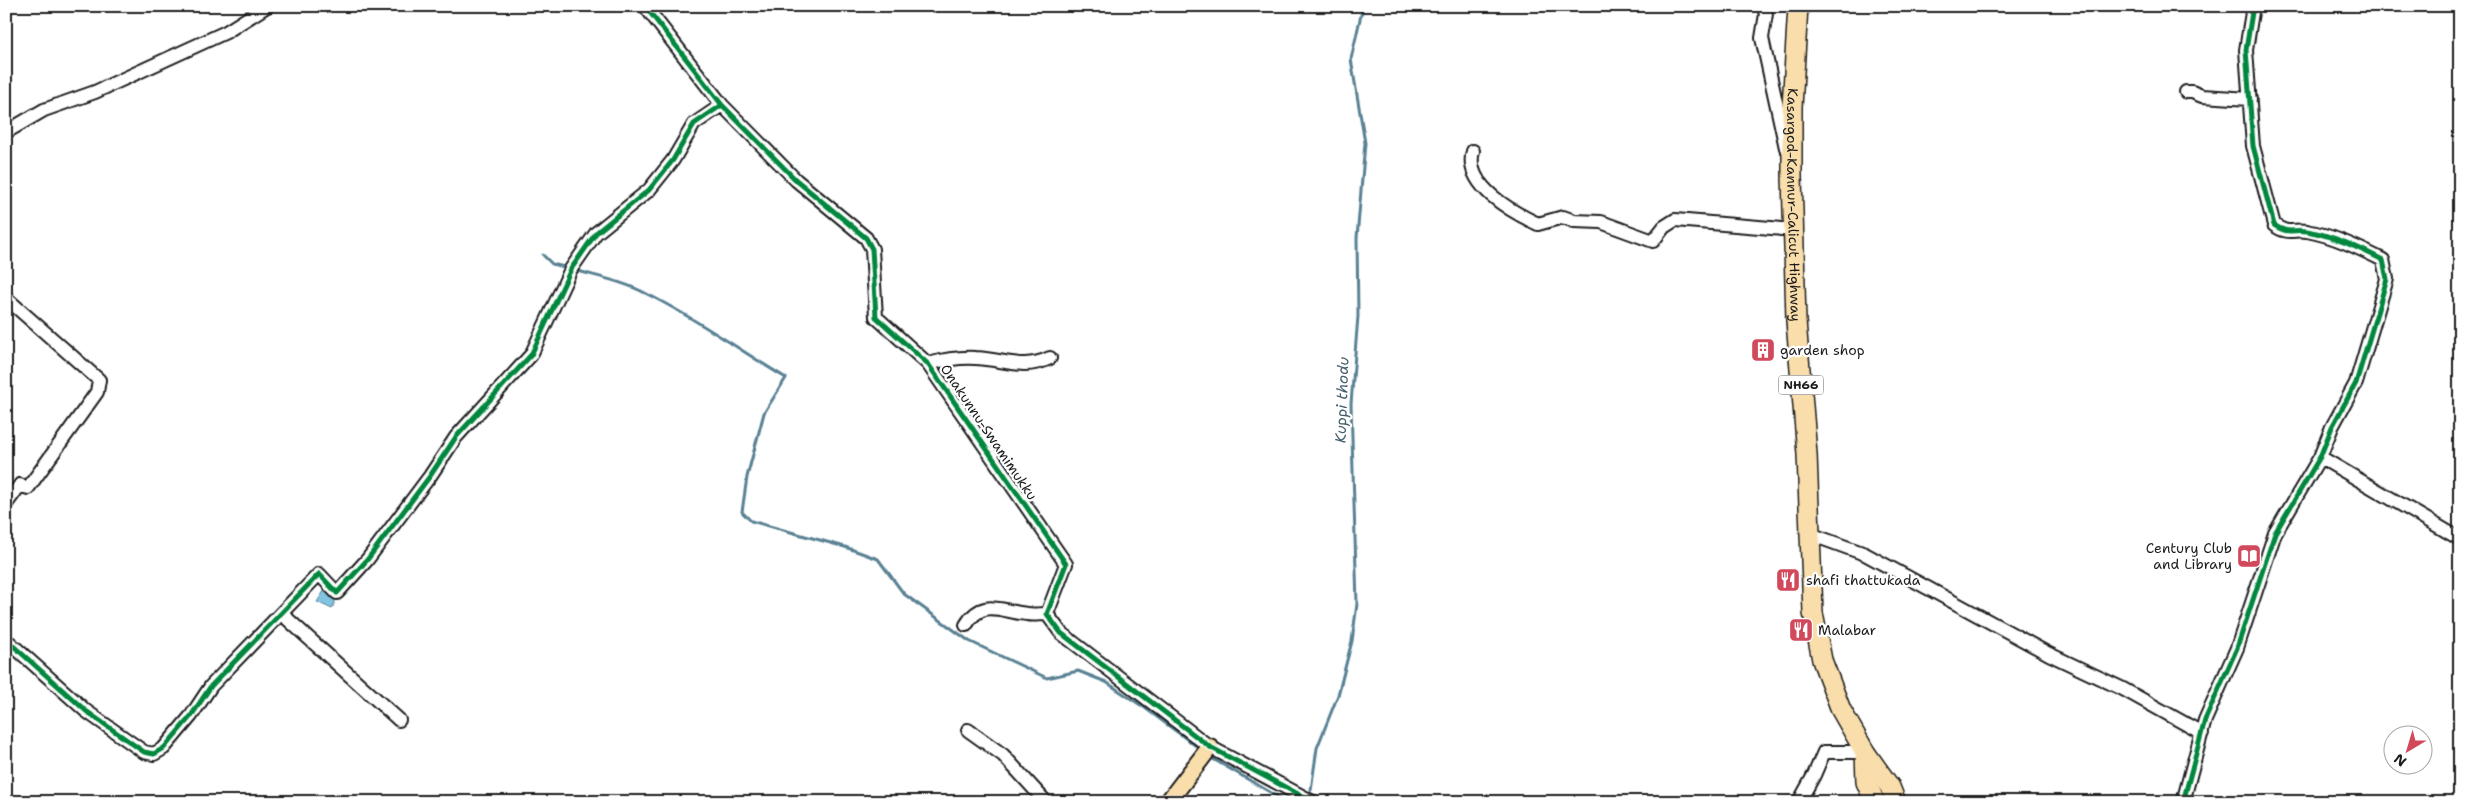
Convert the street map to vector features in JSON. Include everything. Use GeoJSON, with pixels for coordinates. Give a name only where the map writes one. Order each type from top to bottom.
{"type":"FeatureCollection","features":[{"type":"Feature","properties":{"kind":"highway","name":"Kasargod-Kannur-Calicut Highway"},"geometry":{"type":"LineString","coordinates":[[1798,6],[1792,106],[1792,174],[1796,321],[1807,454],[1814,613],[1822,660],[1841,710],[1865,752],[1893,794]]}},
{"type":"Feature","properties":{"kind":"highway","name":"Kasargod-Kannur-Calicut Highway"},"geometry":{"type":"LineString","coordinates":[[1865,752],[1866,782],[1875,802]]}},
{"type":"Feature","properties":{"kind":"main road"},"geometry":{"type":"LineString","coordinates":[[1168,802],[1210,747]]}},
{"type":"Feature","properties":{"kind":"street"},"geometry":{"type":"LineString","coordinates":[[6,132],[44,110],[95,92],[226,32],[267,6]]}},
{"type":"Feature","properties":{"kind":"street","name":"Onakunnu-Swamimukku"},"geometry":{"type":"LineString","coordinates":[[645,6],[722,105],[796,180],[866,238],[872,249],[876,317],[928,364],[1066,564],[1047,614]]}},
{"type":"Feature","properties":{"kind":"street"},"geometry":{"type":"LineString","coordinates":[[1763,6],[1766,14],[1762,38],[1792,174]]}},
{"type":"Feature","properties":{"kind":"street"},"geometry":{"type":"LineString","coordinates":[[2183,802],[2205,720],[2237,648],[2275,534],[2320,457],[2332,427],[2356,383],[2387,279],[2383,260],[2350,244],[2306,231],[2284,232],[2274,225],[2253,146],[2246,50],[2253,6]]}},
{"type":"Feature","properties":{"kind":"street"},"geometry":{"type":"LineString","coordinates":[[2186,92],[2202,96],[2250,99]]}},
{"type":"Feature","properties":{"kind":"street"},"geometry":{"type":"LineString","coordinates":[[7,644],[86,711],[144,752],[154,754],[164,748],[191,716],[211,686],[319,574],[338,593],[367,560],[430,476],[456,437],[531,355],[571,268],[596,233],[649,190],[673,160],[694,124],[722,105]]}},
{"type":"Feature","properties":{"kind":"street"},"geometry":{"type":"LineString","coordinates":[[1473,151],[1470,161],[1477,178],[1487,191],[1511,210],[1538,224],[1563,217],[1574,221],[1589,220],[1601,222],[1653,241],[1664,227],[1675,220],[1794,230]]}},
{"type":"Feature","properties":{"kind":"street"},"geometry":{"type":"LineString","coordinates":[[6,298],[99,380],[97,392],[45,467],[28,488],[20,485],[6,504]]}},
{"type":"Feature","properties":{"kind":"street"},"geometry":{"type":"LineString","coordinates":[[928,364],[946,360],[975,358],[1031,365],[1050,358]]}},
{"type":"Feature","properties":{"kind":"street"},"geometry":{"type":"LineString","coordinates":[[2320,457],[2460,539]]}},
{"type":"Feature","properties":{"kind":"street"},"geometry":{"type":"LineString","coordinates":[[1810,534],[1865,554],[2049,654],[2122,689],[2202,733]]}},
{"type":"Feature","properties":{"kind":"street"},"geometry":{"type":"LineString","coordinates":[[966,624],[970,618],[986,608],[997,607],[1026,614],[1047,614],[1061,633],[1210,747],[1313,802]]}},
{"type":"Feature","properties":{"kind":"street"},"geometry":{"type":"LineString","coordinates":[[282,614],[399,720]]}},
{"type":"Feature","properties":{"kind":"street"},"geometry":{"type":"LineString","coordinates":[[968,730],[1003,755],[1046,802]]}},
{"type":"Feature","properties":{"kind":"street"},"geometry":{"type":"LineString","coordinates":[[1799,802],[1824,752],[1865,752]]}},
{"type":"Feature","properties":{"kind":"street"},"geometry":{"type":"LineString","coordinates":[[1893,794],[1904,802]]}},
{"type":"Feature","properties":{"kind":"water"},"geometry":{"type":"Polygon","coordinates":[[[324,591],[336,599],[332,609],[317,602],[324,591]]]}},
{"type":"Feature","properties":{"kind":"waterway","name":"Kuppi thodu"},"geometry":{"type":"LineString","coordinates":[[1311,790],[1317,748],[1338,695],[1352,641],[1357,604],[1351,404],[1358,316],[1357,238],[1365,143],[1351,59],[1363,6]]}},
{"type":"Feature","properties":{"kind":"waterway"},"geometry":{"type":"LineString","coordinates":[[543,255],[552,264],[568,268]]}},
{"type":"Feature","properties":{"kind":"waterway"},"geometry":{"type":"LineString","coordinates":[[574,270],[621,283],[665,303],[786,378],[764,413],[747,477],[742,512],[751,521],[845,547],[878,559],[904,594],[969,641],[1047,678],[1078,671],[1106,682],[1196,746]]}},
{"type":"Feature","properties":{"kind":"waterway"},"geometry":{"type":"LineString","coordinates":[[1213,759],[1287,802]]}},
{"type":"Feature","properties":{"kind":"cycle path"},"geometry":{"type":"LineString","coordinates":[[645,6],[722,105],[796,180],[866,238],[872,249],[876,317],[928,364],[1066,564],[1047,614],[1061,633],[1210,747],[1313,802]]}},
{"type":"Feature","properties":{"kind":"cycle path"},"geometry":{"type":"LineString","coordinates":[[2183,802],[2205,720],[2237,648],[2275,533],[2320,457],[2332,427],[2356,383],[2387,279],[2383,260],[2365,251],[2327,236],[2307,231],[2287,231],[2274,225],[2253,146],[2246,50],[2253,6]]}},
{"type":"Feature","properties":{"kind":"cycle path"},"geometry":{"type":"LineString","coordinates":[[10,643],[86,711],[144,752],[154,754],[164,748],[191,716],[211,686],[319,574],[337,593],[367,560],[430,476],[456,437],[531,355],[571,269],[596,233],[649,190],[673,160],[694,124],[722,105]]}},
{"type":"Feature","properties":{"kind":"place","name":"garden shop"},"geometry":{"type":"Point","coordinates":[1763,350]}},
{"type":"Feature","properties":{"kind":"place","name":"Century Club and Library"},"geometry":{"type":"Point","coordinates":[2249,556]}},
{"type":"Feature","properties":{"kind":"place","name":"shafi thattukada"},"geometry":{"type":"Point","coordinates":[1788,580]}},
{"type":"Feature","properties":{"kind":"place","name":"Malabar"},"geometry":{"type":"Point","coordinates":[1801,630]}}]}
